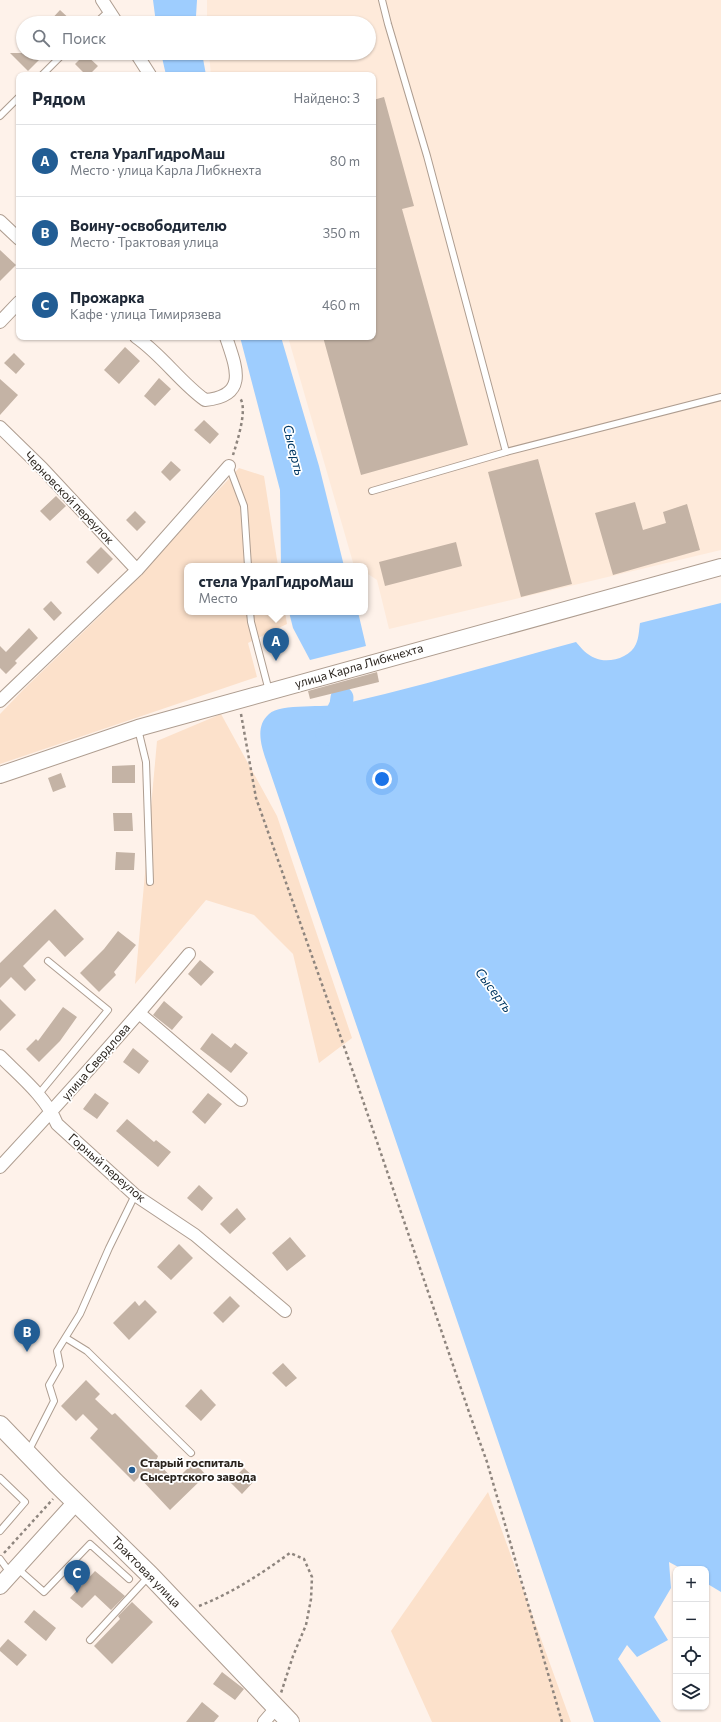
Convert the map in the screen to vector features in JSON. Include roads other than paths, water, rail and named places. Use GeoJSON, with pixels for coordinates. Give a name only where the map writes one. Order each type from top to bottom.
{"type":"FeatureCollection","features":[{"type":"Feature","properties":{"kind":"main road","name":"Трактовая улица"},"geometry":{"type":"LineString","coordinates":[[0,1425],[150,1574],[290,1722]]}},
{"type":"Feature","properties":{"kind":"street"},"geometry":{"type":"LineString","coordinates":[[102,0],[112,16]]}},
{"type":"Feature","properties":{"kind":"street"},"geometry":{"type":"LineString","coordinates":[[140,60],[148,72]]}},
{"type":"Feature","properties":{"kind":"street"},"geometry":{"type":"LineString","coordinates":[[0,221],[16,236]]}},
{"type":"Feature","properties":{"kind":"street"},"geometry":{"type":"LineString","coordinates":[[0,322],[16,305]]}},
{"type":"Feature","properties":{"kind":"street"},"geometry":{"type":"LineString","coordinates":[[140,340],[161,358],[195,393],[205,400],[216,399],[230,391],[235,385],[236,376],[227,340]]}},
{"type":"Feature","properties":{"kind":"street","name":"Черновской переулок"},"geometry":{"type":"LineString","coordinates":[[0,427],[42,468],[137,570]]}},
{"type":"Feature","properties":{"kind":"street"},"geometry":{"type":"LineString","coordinates":[[0,701],[137,570],[228,466]]}},
{"type":"Feature","properties":{"kind":"street","name":"улица Карла Либкнехта"},"geometry":{"type":"LineString","coordinates":[[0,775],[138,728],[721,567]]}},
{"type":"Feature","properties":{"kind":"street","name":"улица Свердлова"},"geometry":{"type":"LineString","coordinates":[[0,1167],[52,1112],[189,954]]}},
{"type":"Feature","properties":{"kind":"street"},"geometry":{"type":"LineString","coordinates":[[139,1013],[241,1100]]}},
{"type":"Feature","properties":{"kind":"street","name":"Горный переулок"},"geometry":{"type":"LineString","coordinates":[[0,1056],[38,1095],[52,1112],[57,1124],[135,1195],[195,1235],[284,1311]]}},
{"type":"Feature","properties":{"kind":"street"},"geometry":{"type":"LineString","coordinates":[[0,1586],[76,1502]]}},
{"type":"Feature","properties":{"kind":"street"},"geometry":{"type":"LineString","coordinates":[[264,1722],[276,1708]]}},
{"type":"Feature","properties":{"kind":"lane"},"geometry":{"type":"LineString","coordinates":[[382,0],[427,156],[506,452]]}},
{"type":"Feature","properties":{"kind":"lane"},"geometry":{"type":"LineString","coordinates":[[104,16],[109,11]]}},
{"type":"Feature","properties":{"kind":"lane"},"geometry":{"type":"LineString","coordinates":[[45,72],[57,60]]}},
{"type":"Feature","properties":{"kind":"lane"},"geometry":{"type":"LineString","coordinates":[[0,116],[16,100]]}},
{"type":"Feature","properties":{"kind":"lane"},"geometry":{"type":"LineString","coordinates":[[372,491],[506,452],[721,397]]}},
{"type":"Feature","properties":{"kind":"lane"},"geometry":{"type":"LineString","coordinates":[[228,466],[244,506],[248,563]]}},
{"type":"Feature","properties":{"kind":"lane"},"geometry":{"type":"LineString","coordinates":[[250,615],[269,691]]}},
{"type":"Feature","properties":{"kind":"lane"},"geometry":{"type":"LineString","coordinates":[[138,728],[146,762],[150,882]]}},
{"type":"Feature","properties":{"kind":"lane"},"geometry":{"type":"LineString","coordinates":[[38,1095],[108,1010],[48,961]]}},
{"type":"Feature","properties":{"kind":"lane"},"geometry":{"type":"LineString","coordinates":[[27,1453],[54,1401],[49,1385],[60,1366],[57,1351],[80,1314],[109,1248],[135,1195]]}},
{"type":"Feature","properties":{"kind":"lane"},"geometry":{"type":"LineString","coordinates":[[66,1338],[87,1351],[191,1453]]}},
{"type":"Feature","properties":{"kind":"lane"},"geometry":{"type":"LineString","coordinates":[[0,1478],[25,1502],[0,1531]]}},
{"type":"Feature","properties":{"kind":"lane"},"geometry":{"type":"LineString","coordinates":[[0,1559],[14,1571],[44,1592],[90,1544],[129,1579]]}},
{"type":"Feature","properties":{"kind":"lane"},"geometry":{"type":"LineString","coordinates":[[90,1640],[150,1574]]}},
{"type":"Feature","properties":{"kind":"water"},"geometry":{"type":"Polygon","coordinates":[[[153,0],[197,0],[196,16],[155,16],[153,0]]]}},
{"type":"Feature","properties":{"kind":"water"},"geometry":{"type":"Polygon","coordinates":[[[163,60],[203,60],[205,72],[165,72],[163,60]]]}},
{"type":"Feature","properties":{"kind":"water"},"geometry":{"type":"Polygon","coordinates":[[[241,340],[282,340],[319,466],[343,563],[281,563],[280,490],[241,340]]]}},
{"type":"Feature","properties":{"kind":"water"},"geometry":{"type":"Polygon","coordinates":[[[721,603],[721,1592],[709,1585],[709,1566],[676,1566],[669,1562],[671,1588],[654,1617],[668,1640],[637,1657],[627,1645],[618,1659],[661,1722],[594,1722],[266,760],[260,736],[262,724],[269,714],[283,708],[343,704],[576,642],[592,657],[600,660],[612,660],[624,656],[633,649],[638,639],[640,623],[721,603]]]}},
{"type":"Feature","properties":{"kind":"water"},"geometry":{"type":"Polygon","coordinates":[[[290,615],[359,615],[366,646],[310,660],[293,628],[290,615]]]}},
{"type":"Feature","properties":{"kind":"waterway","name":"Сысерть"},"geometry":{"type":"LineString","coordinates":[[327,734],[341,705],[342,698]]}},
{"type":"Feature","properties":{"kind":"place","name":"стела УралГидроМаш"},"geometry":{"type":"Point","coordinates":[276,661]}},
{"type":"Feature","properties":{"kind":"place","name":"Воину-освободителю"},"geometry":{"type":"Point","coordinates":[27,1352]}},
{"type":"Feature","properties":{"kind":"place","name":"Старый госпиталь Сысертского завода"},"geometry":{"type":"Point","coordinates":[132,1470]}},
{"type":"Feature","properties":{"kind":"place","name":"Прожарка"},"geometry":{"type":"Point","coordinates":[77,1593]}}]}
